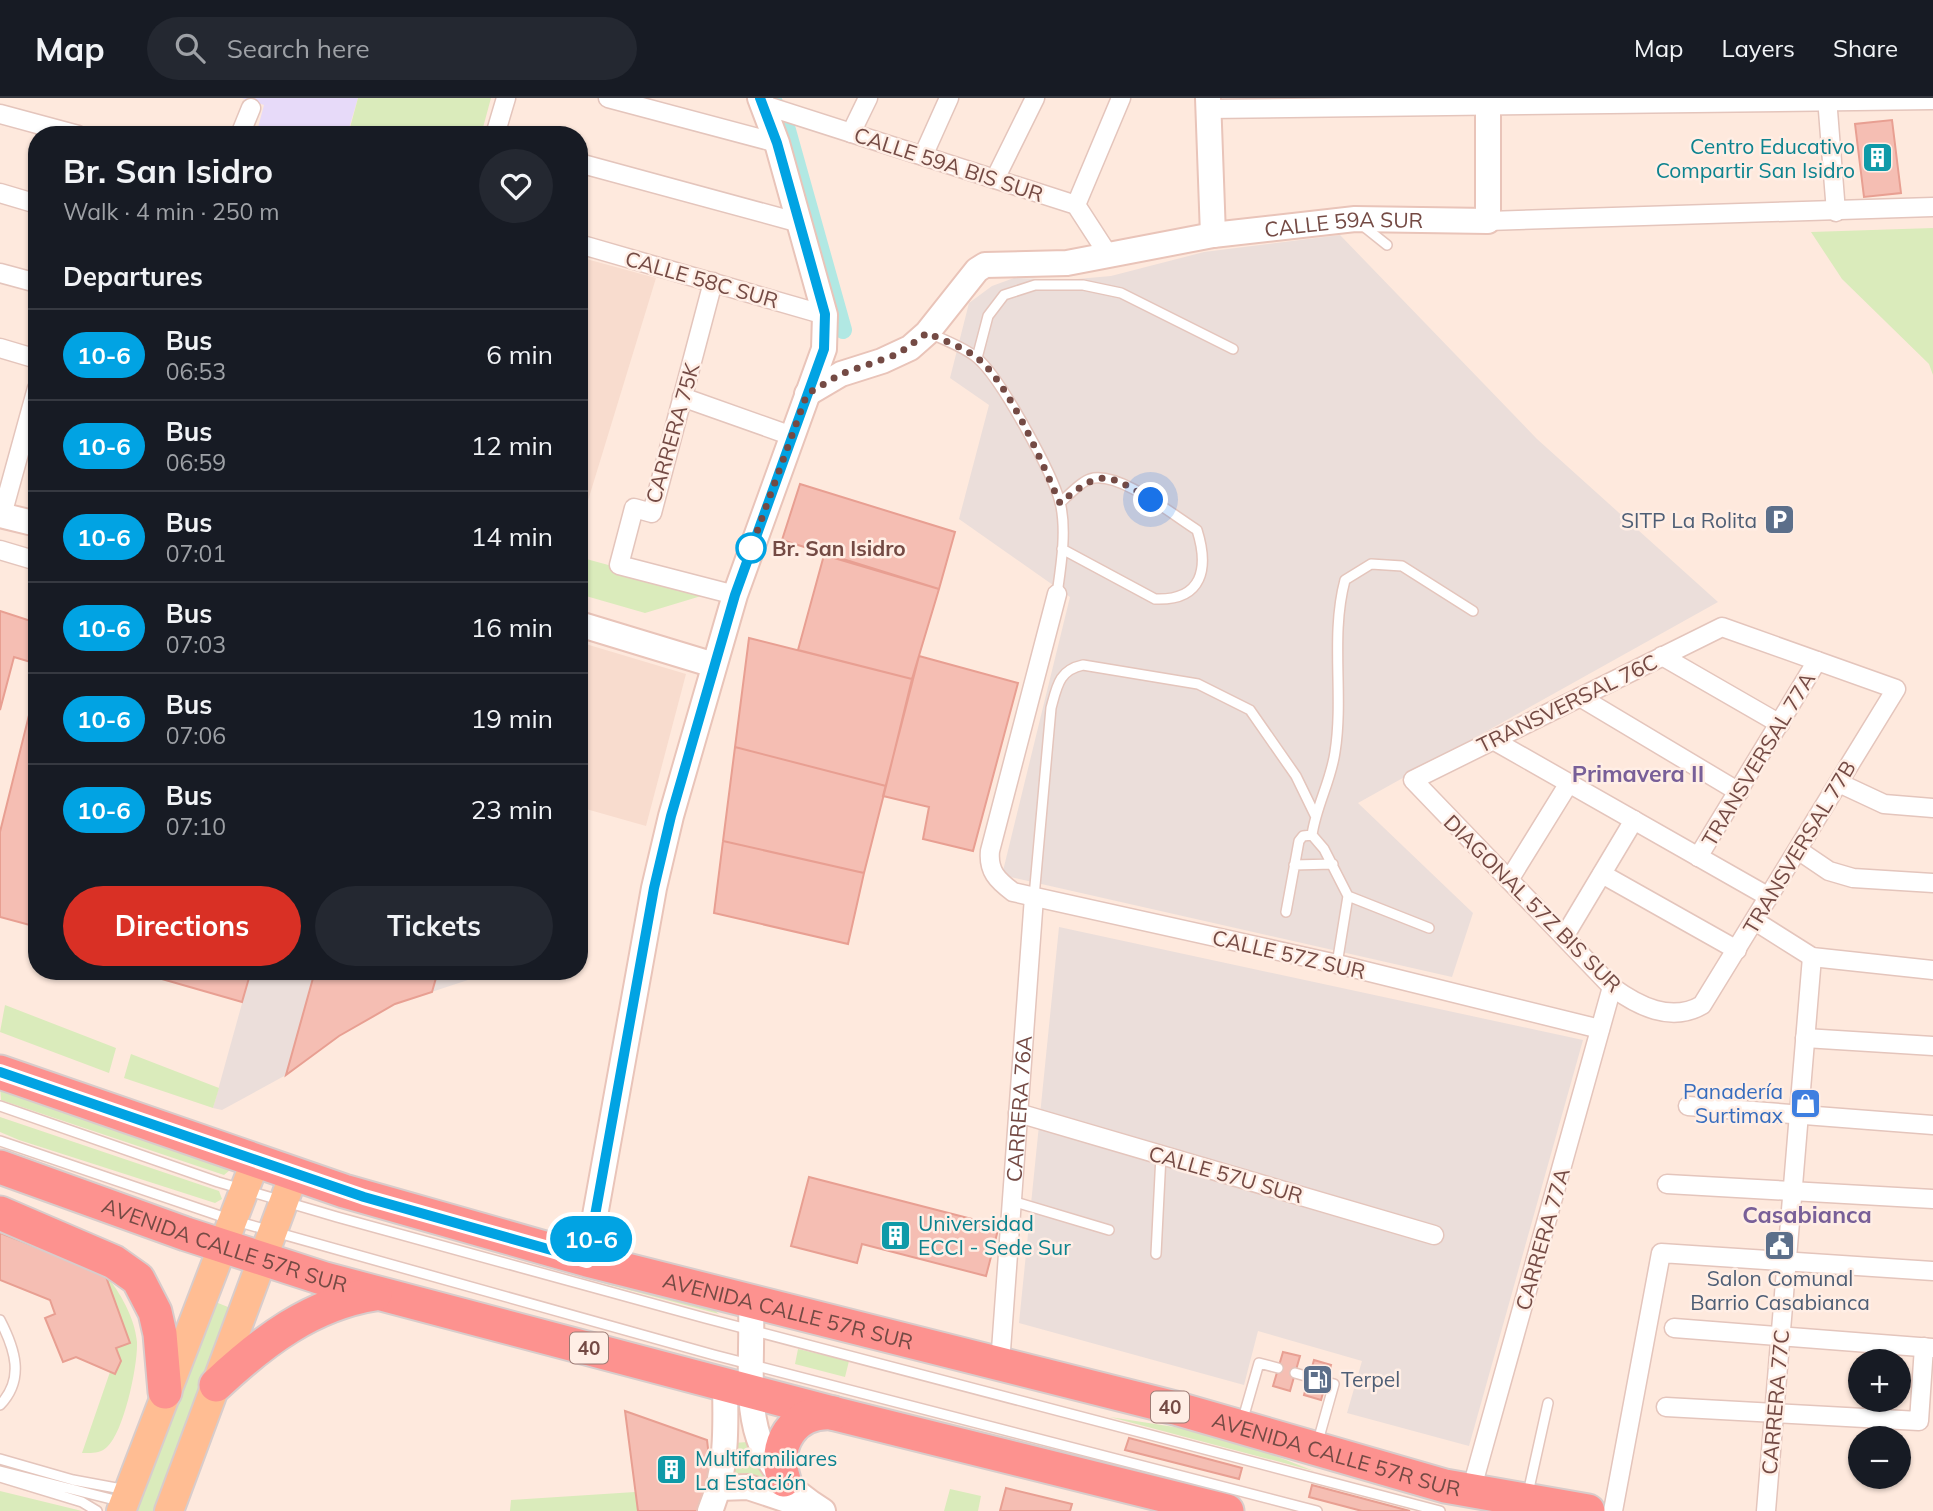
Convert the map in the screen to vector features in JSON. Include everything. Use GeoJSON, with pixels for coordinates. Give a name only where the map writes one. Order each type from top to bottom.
{"type":"FeatureCollection","features":[{"type":"Feature","properties":{"kind":"highway","name":"AVENIDA CALLE 57R SUR"},"geometry":{"type":"LineString","coordinates":[[0,1072],[250,1176],[289,1188],[587,1260],[751,1316],[1000,1364],[1240,1427],[1471,1492],[1588,1511]]}},
{"type":"Feature","properties":{"kind":"highway","name":"AVENIDA CALLE 57R SUR"},"geometry":{"type":"LineString","coordinates":[[0,1167],[268,1246],[381,1293],[743,1380],[836,1414],[1227,1511]]}},
{"type":"Feature","properties":{"kind":"highway"},"geometry":{"type":"LineString","coordinates":[[0,1212],[227,1233]]}},
{"type":"Feature","properties":{"kind":"highway"},"geometry":{"type":"LineString","coordinates":[[0,1212],[114,1262],[138,1279],[157,1321],[165,1392]]}},
{"type":"Feature","properties":{"kind":"highway"},"geometry":{"type":"LineString","coordinates":[[216,1385],[250,1353],[303,1318],[348,1298],[381,1293]]}},
{"type":"Feature","properties":{"kind":"highway"},"geometry":{"type":"LineString","coordinates":[[784,1480],[779,1454],[789,1430],[806,1417],[836,1414]]}},
{"type":"Feature","properties":{"kind":"main road"},"geometry":{"type":"LineString","coordinates":[[125,1501],[250,1176]]}},
{"type":"Feature","properties":{"kind":"main road"},"geometry":{"type":"LineString","coordinates":[[169,1511],[289,1188]]}},
{"type":"Feature","properties":{"kind":"street"},"geometry":{"type":"LineString","coordinates":[[498,126],[506,98]]}},
{"type":"Feature","properties":{"kind":"street"},"geometry":{"type":"LineString","coordinates":[[608,98],[777,143]]}},
{"type":"Feature","properties":{"kind":"street"},"geometry":{"type":"LineString","coordinates":[[851,133],[868,98]]}},
{"type":"Feature","properties":{"kind":"street"},"geometry":{"type":"LineString","coordinates":[[923,156],[950,98]]}},
{"type":"Feature","properties":{"kind":"street"},"geometry":{"type":"LineString","coordinates":[[995,179],[1035,98]]}},
{"type":"Feature","properties":{"kind":"street"},"geometry":{"type":"LineString","coordinates":[[1109,256],[1076,205],[1121,98]]}},
{"type":"Feature","properties":{"kind":"street"},"geometry":{"type":"LineString","coordinates":[[1828,100],[1836,212]]}},
{"type":"Feature","properties":{"kind":"street"},"geometry":{"type":"LineString","coordinates":[[1213,235],[1208,103],[1933,100]]}},
{"type":"Feature","properties":{"kind":"street"},"geometry":{"type":"LineString","coordinates":[[587,1260],[658,870],[735,595],[824,349],[825,314],[777,143],[775,102]]}},
{"type":"Feature","properties":{"kind":"street","name":"CALLE 59A BIS SUR"},"geometry":{"type":"LineString","coordinates":[[775,102],[851,133],[1076,205]]}},
{"type":"Feature","properties":{"kind":"street"},"geometry":{"type":"LineString","coordinates":[[1488,102],[1488,221]]}},
{"type":"Feature","properties":{"kind":"street"},"geometry":{"type":"LineString","coordinates":[[244,126],[251,108]]}},
{"type":"Feature","properties":{"kind":"street"},"geometry":{"type":"LineString","coordinates":[[0,114],[45,126]]}},
{"type":"Feature","properties":{"kind":"street"},"geometry":{"type":"LineString","coordinates":[[588,165],[800,223]]}},
{"type":"Feature","properties":{"kind":"street"},"geometry":{"type":"LineString","coordinates":[[0,193],[28,201]]}},
{"type":"Feature","properties":{"kind":"street","name":"CALLE 59A SUR"},"geometry":{"type":"LineString","coordinates":[[807,394],[841,374],[904,351],[927,333],[969,279],[985,265],[1067,263],[1213,235],[1355,219],[1488,221],[1933,207]]}},
{"type":"Feature","properties":{"kind":"street","name":"CALLE 58C SUR"},"geometry":{"type":"LineString","coordinates":[[588,247],[825,314]]}},
{"type":"Feature","properties":{"kind":"street"},"geometry":{"type":"LineString","coordinates":[[0,273],[28,281]]}},
{"type":"Feature","properties":{"kind":"street","name":"CARRERA 75K"},"geometry":{"type":"LineString","coordinates":[[713,282],[652,513],[634,508],[619,565],[735,595]]}},
{"type":"Feature","properties":{"kind":"street"},"geometry":{"type":"LineString","coordinates":[[0,348],[28,356]]}},
{"type":"Feature","properties":{"kind":"street"},"geometry":{"type":"LineString","coordinates":[[682,397],[792,436]]}},
{"type":"Feature","properties":{"kind":"street"},"geometry":{"type":"LineString","coordinates":[[28,420],[1,515],[28,522]]}},
{"type":"Feature","properties":{"kind":"street"},"geometry":{"type":"LineString","coordinates":[[0,550],[28,558]]}},
{"type":"Feature","properties":{"kind":"street","name":"CALLE 57Z SUR"},"geometry":{"type":"LineString","coordinates":[[1057,594],[989,866],[1000,883],[1013,892],[1337,964],[1600,1030]]}},
{"type":"Feature","properties":{"kind":"street","name":"TRANSVERSAL 76C"},"geometry":{"type":"LineString","coordinates":[[1413,780],[1722,626],[1816,661]]}},
{"type":"Feature","properties":{"kind":"street"},"geometry":{"type":"LineString","coordinates":[[588,627],[714,665]]}},
{"type":"Feature","properties":{"kind":"street"},"geometry":{"type":"LineString","coordinates":[[1662,656],[1780,724]]}},
{"type":"Feature","properties":{"kind":"street","name":"TRANSVERSAL 77B"},"geometry":{"type":"LineString","coordinates":[[1702,1005],[1896,689],[1816,661]]}},
{"type":"Feature","properties":{"kind":"street","name":"TRANSVERSAL 77A"},"geometry":{"type":"LineString","coordinates":[[1698,857],[1816,661]]}},
{"type":"Feature","properties":{"kind":"street"},"geometry":{"type":"LineString","coordinates":[[1580,696],[1739,792]]}},
{"type":"Feature","properties":{"kind":"street"},"geometry":{"type":"LineString","coordinates":[[1493,740],[1769,897]]}},
{"type":"Feature","properties":{"kind":"street","name":"DIAGONAL 57Z BIS SUR"},"geometry":{"type":"LineString","coordinates":[[1413,780],[1612,986],[1645,1007],[1670,1013],[1688,1014],[1702,1005]]}},
{"type":"Feature","properties":{"kind":"street"},"geometry":{"type":"LineString","coordinates":[[1509,880],[1569,783]]}},
{"type":"Feature","properties":{"kind":"street"},"geometry":{"type":"LineString","coordinates":[[1839,783],[1884,804],[1933,808]]}},
{"type":"Feature","properties":{"kind":"street"},"geometry":{"type":"LineString","coordinates":[[1564,937],[1634,820]]}},
{"type":"Feature","properties":{"kind":"street"},"geometry":{"type":"LineString","coordinates":[[1798,850],[1829,871],[1853,878],[1933,883]]}},
{"type":"Feature","properties":{"kind":"street"},"geometry":{"type":"LineString","coordinates":[[1602,874],[1737,950]]}},
{"type":"Feature","properties":{"kind":"street","name":"CARRERA 76A"},"geometry":{"type":"LineString","coordinates":[[1000,1364],[1034,897]]}},
{"type":"Feature","properties":{"kind":"street"},"geometry":{"type":"LineString","coordinates":[[1755,920],[1812,957],[1933,970]]}},
{"type":"Feature","properties":{"kind":"street","name":"CARRERA 77C"},"geometry":{"type":"LineString","coordinates":[[1766,1511],[1812,957]]}},
{"type":"Feature","properties":{"kind":"street","name":"CARRERA 77A"},"geometry":{"type":"LineString","coordinates":[[1471,1492],[1612,986]]}},
{"type":"Feature","properties":{"kind":"street"},"geometry":{"type":"LineString","coordinates":[[1805,1038],[1933,1046]]}},
{"type":"Feature","properties":{"kind":"street"},"geometry":{"type":"LineString","coordinates":[[1688,1106],[1933,1125]]}},
{"type":"Feature","properties":{"kind":"street","name":"CALLE 57U SUR"},"geometry":{"type":"LineString","coordinates":[[1018,1113],[1434,1234]]}},
{"type":"Feature","properties":{"kind":"street"},"geometry":{"type":"LineString","coordinates":[[1667,1184],[1933,1199]]}},
{"type":"Feature","properties":{"kind":"street"},"geometry":{"type":"LineString","coordinates":[[1613,1511],[1661,1253],[1933,1271]]}},
{"type":"Feature","properties":{"kind":"street"},"geometry":{"type":"LineString","coordinates":[[714,1500],[726,1435],[743,1380],[751,1316]]}},
{"type":"Feature","properties":{"kind":"street"},"geometry":{"type":"LineString","coordinates":[[1666,1407],[1919,1421],[1928,1348],[1674,1328]]}},
{"type":"Feature","properties":{"kind":"street"},"geometry":{"type":"LineString","coordinates":[[743,1380],[756,1439],[772,1468],[821,1511]]}},
{"type":"Feature","properties":{"kind":"street"},"geometry":{"type":"LineString","coordinates":[[714,1500],[748,1487],[821,1511]]}},
{"type":"Feature","properties":{"kind":"lane"},"geometry":{"type":"LineString","coordinates":[[1355,219],[1387,245]]}},
{"type":"Feature","properties":{"kind":"lane"},"geometry":{"type":"LineString","coordinates":[[977,358],[988,316],[1004,295],[1035,285],[1083,285],[1121,293],[1233,349]]}},
{"type":"Feature","properties":{"kind":"lane"},"geometry":{"type":"LineString","coordinates":[[927,333],[977,358],[1000,386],[1032,442],[1060,503],[1062,549],[1057,594]]}},
{"type":"Feature","properties":{"kind":"lane"},"geometry":{"type":"LineString","coordinates":[[1060,503],[1089,479],[1108,479],[1127,486],[1197,530],[1205,554],[1201,576],[1192,591],[1173,600],[1155,599],[1062,549]]}},
{"type":"Feature","properties":{"kind":"lane"},"geometry":{"type":"LineString","coordinates":[[1312,835],[1315,815],[1336,751],[1339,604],[1345,580],[1371,564],[1402,566],[1473,611]]}},
{"type":"Feature","properties":{"kind":"lane"},"geometry":{"type":"LineString","coordinates":[[1034,897],[1051,708],[1059,680],[1070,667],[1083,665],[1198,684],[1250,710],[1296,776],[1315,815]]}},
{"type":"Feature","properties":{"kind":"lane"},"geometry":{"type":"LineString","coordinates":[[1286,912],[1300,841],[1303,836],[1312,835],[1320,842],[1333,864],[1348,896],[1337,964]]}},
{"type":"Feature","properties":{"kind":"lane"},"geometry":{"type":"LineString","coordinates":[[1294,865],[1333,864]]}},
{"type":"Feature","properties":{"kind":"lane"},"geometry":{"type":"LineString","coordinates":[[1348,896],[1429,928]]}},
{"type":"Feature","properties":{"kind":"lane"},"geometry":{"type":"LineString","coordinates":[[0,1107],[250,1176]]}},
{"type":"Feature","properties":{"kind":"lane"},"geometry":{"type":"LineString","coordinates":[[0,1141],[227,1233]]}},
{"type":"Feature","properties":{"kind":"lane"},"geometry":{"type":"LineString","coordinates":[[1156,1254],[1161,1155]]}},
{"type":"Feature","properties":{"kind":"lane"},"geometry":{"type":"LineString","coordinates":[[289,1188],[1440,1511]]}},
{"type":"Feature","properties":{"kind":"lane"},"geometry":{"type":"LineString","coordinates":[[1012,1201],[1108,1230]]}},
{"type":"Feature","properties":{"kind":"lane"},"geometry":{"type":"LineString","coordinates":[[268,1246],[743,1380],[1317,1511]]}},
{"type":"Feature","properties":{"kind":"lane"},"geometry":{"type":"LineString","coordinates":[[0,1320],[14,1351],[16,1367],[15,1382],[0,1405]]}},
{"type":"Feature","properties":{"kind":"lane"},"geometry":{"type":"LineString","coordinates":[[1240,1427],[1259,1363],[1278,1368]]}},
{"type":"Feature","properties":{"kind":"lane"},"geometry":{"type":"LineString","coordinates":[[1295,1373],[1309,1377]]}},
{"type":"Feature","properties":{"kind":"lane"},"geometry":{"type":"LineString","coordinates":[[1315,1450],[1334,1384],[1326,1382]]}},
{"type":"Feature","properties":{"kind":"lane"},"geometry":{"type":"LineString","coordinates":[[1526,1502],[1548,1402]]}},
{"type":"Feature","properties":{"kind":"lane"},"geometry":{"type":"LineString","coordinates":[[0,1459],[73,1480],[125,1501]]}},
{"type":"Feature","properties":{"kind":"lane"},"geometry":{"type":"LineString","coordinates":[[0,1471],[90,1495],[125,1501]]}},
{"type":"Feature","properties":{"kind":"lane"},"geometry":{"type":"LineString","coordinates":[[0,1477],[82,1502],[97,1511]]}},
{"type":"Feature","properties":{"kind":"shaded area"},"geometry":{"type":"Polygon","coordinates":[[[242,98],[358,98],[350,126],[258,126],[264,105],[242,98]]]}},
{"type":"Feature","properties":{"kind":"shaded area"},"geometry":{"type":"Polygon","coordinates":[[[1340,235],[1537,439],[1718,602],[1358,803],[1473,913],[1452,977],[1002,875],[1070,597],[959,519],[989,405],[950,378],[969,303],[992,286],[1014,278],[1066,280],[1111,276],[1204,252],[1340,235]]]}},
{"type":"Feature","properties":{"kind":"shaded area"},"geometry":{"type":"Polygon","coordinates":[[[588,259],[656,278],[588,501],[588,259]]]}},
{"type":"Feature","properties":{"kind":"shaded area"},"geometry":{"type":"Polygon","coordinates":[[[588,645],[686,674],[646,826],[588,810],[588,645]]]}},
{"type":"Feature","properties":{"kind":"shaded area"},"geometry":{"type":"Polygon","coordinates":[[[1059,927],[1583,1040],[1469,1446],[1347,1413],[1362,1361],[1258,1331],[1244,1385],[1019,1323],[1059,927]]]}},
{"type":"Feature","properties":{"kind":"shaded area"},"geometry":{"type":"Polygon","coordinates":[[[249,980],[468,980],[395,1004],[339,1036],[286,1075],[222,1110],[213,1108],[249,980]]]}},
{"type":"Feature","properties":{"kind":"green space"},"geometry":{"type":"Polygon","coordinates":[[[358,98],[491,98],[483,126],[350,126],[358,98]]]}},
{"type":"Feature","properties":{"kind":"green space"},"geometry":{"type":"Polygon","coordinates":[[[1933,228],[1933,375],[1929,364],[1842,279],[1811,232],[1933,228]]]}},
{"type":"Feature","properties":{"kind":"green space"},"geometry":{"type":"Polygon","coordinates":[[[588,559],[711,593],[645,613],[588,597],[588,559]]]}},
{"type":"Feature","properties":{"kind":"green space"},"geometry":{"type":"Polygon","coordinates":[[[5,1005],[116,1048],[109,1073],[0,1032],[5,1005]]]}},
{"type":"Feature","properties":{"kind":"green space"},"geometry":{"type":"Polygon","coordinates":[[[131,1054],[219,1088],[213,1108],[124,1078],[131,1054]]]}},
{"type":"Feature","properties":{"kind":"green space"},"geometry":{"type":"Polygon","coordinates":[[[0,1086],[231,1166],[230,1170],[224,1175],[1,1100],[0,1086]]]}},
{"type":"Feature","properties":{"kind":"green space"},"geometry":{"type":"Polygon","coordinates":[[[0,1117],[219,1191],[222,1199],[215,1203],[19,1140],[0,1132],[0,1117]]]}},
{"type":"Feature","properties":{"kind":"green space"},"geometry":{"type":"Polygon","coordinates":[[[531,1259],[709,1306],[719,1314],[606,1284],[531,1259]]]}},
{"type":"Feature","properties":{"kind":"green space"},"geometry":{"type":"Polygon","coordinates":[[[105,1274],[121,1297],[133,1324],[137,1342],[135,1366],[129,1398],[113,1439],[101,1451],[82,1453],[110,1372],[115,1374],[121,1361],[116,1348],[130,1342],[105,1274]]]}},
{"type":"Feature","properties":{"kind":"green space"},"geometry":{"type":"Polygon","coordinates":[[[208,1299],[233,1309],[155,1511],[133,1511],[208,1299]]]}},
{"type":"Feature","properties":{"kind":"green space"},"geometry":{"type":"Polygon","coordinates":[[[798,1349],[849,1361],[845,1377],[795,1364],[798,1349]]]}},
{"type":"Feature","properties":{"kind":"green space"},"geometry":{"type":"Polygon","coordinates":[[[1110,1417],[1200,1431],[1245,1444],[1314,1471],[1110,1417]]]}},
{"type":"Feature","properties":{"kind":"green space"},"geometry":{"type":"Polygon","coordinates":[[[747,1442],[782,1491],[733,1473],[734,1443],[747,1442]]]}},
{"type":"Feature","properties":{"kind":"green space"},"geometry":{"type":"Polygon","coordinates":[[[950,1489],[981,1496],[978,1511],[944,1511],[950,1489]]]}},
{"type":"Feature","properties":{"kind":"green space"},"geometry":{"type":"Polygon","coordinates":[[[0,1491],[82,1511],[0,1511],[0,1491]]]}},
{"type":"Feature","properties":{"kind":"green space"},"geometry":{"type":"Polygon","coordinates":[[[635,1492],[638,1511],[510,1511],[511,1500],[635,1492]]]}},
{"type":"Feature","properties":{"kind":"building","name":"Centro Educativo Compartir San Isidro"},"geometry":{"type":"Polygon","coordinates":[[[1892,120],[1901,193],[1864,197],[1855,124],[1892,120]]]}},
{"type":"Feature","properties":{"kind":"building"},"geometry":{"type":"Polygon","coordinates":[[[800,484],[955,532],[939,589],[782,540],[800,484]]]}},
{"type":"Feature","properties":{"kind":"building"},"geometry":{"type":"Polygon","coordinates":[[[824,555],[939,589],[912,679],[798,650],[824,555]]]}},
{"type":"Feature","properties":{"kind":"building"},"geometry":{"type":"Polygon","coordinates":[[[0,611],[28,620],[28,661],[14,657],[0,710],[0,611]]]}},
{"type":"Feature","properties":{"kind":"building"},"geometry":{"type":"Polygon","coordinates":[[[749,638],[912,679],[886,786],[735,747],[749,638]]]}},
{"type":"Feature","properties":{"kind":"building"},"geometry":{"type":"Polygon","coordinates":[[[919,656],[1018,683],[973,851],[923,839],[929,807],[883,796],[919,656]]]}},
{"type":"Feature","properties":{"kind":"building"},"geometry":{"type":"Polygon","coordinates":[[[28,719],[28,925],[0,917],[0,832],[28,719]]]}},
{"type":"Feature","properties":{"kind":"building"},"geometry":{"type":"Polygon","coordinates":[[[735,747],[886,786],[864,873],[723,841],[735,747]]]}},
{"type":"Feature","properties":{"kind":"building"},"geometry":{"type":"Polygon","coordinates":[[[723,841],[864,873],[848,944],[714,913],[723,841]]]}},
{"type":"Feature","properties":{"kind":"building"},"geometry":{"type":"Polygon","coordinates":[[[165,980],[248,980],[242,1002],[165,980]]]}},
{"type":"Feature","properties":{"kind":"building"},"geometry":{"type":"Polygon","coordinates":[[[312,980],[435,980],[432,992],[395,1004],[339,1036],[286,1075],[312,980]]]}},
{"type":"Feature","properties":{"kind":"building","name":"Universidad ECCI - Sede Sur"},"geometry":{"type":"Polygon","coordinates":[[[809,1177],[999,1226],[986,1276],[862,1244],[857,1263],[791,1246],[809,1177]]]}},
{"type":"Feature","properties":{"kind":"building"},"geometry":{"type":"Polygon","coordinates":[[[0,1233],[105,1274],[130,1343],[116,1348],[121,1361],[115,1374],[76,1357],[63,1362],[45,1318],[55,1314],[50,1300],[0,1280],[0,1233]]]}},
{"type":"Feature","properties":{"kind":"building"},"geometry":{"type":"Polygon","coordinates":[[[1283,1352],[1300,1356],[1290,1391],[1273,1386],[1283,1352]]]}},
{"type":"Feature","properties":{"kind":"building","name":"Terpel"},"geometry":{"type":"Polygon","coordinates":[[[1314,1360],[1331,1365],[1321,1400],[1304,1395],[1314,1360]]]}},
{"type":"Feature","properties":{"kind":"building","name":"Multifamiliares La Estación"},"geometry":{"type":"Polygon","coordinates":[[[625,1411],[707,1440],[712,1482],[701,1511],[638,1511],[625,1411]]]}},
{"type":"Feature","properties":{"kind":"building"},"geometry":{"type":"Polygon","coordinates":[[[1129,1438],[1242,1468],[1239,1479],[1125,1450],[1129,1438]]]}},
{"type":"Feature","properties":{"kind":"building"},"geometry":{"type":"Polygon","coordinates":[[[1312,1485],[1410,1511],[1362,1511],[1309,1497],[1312,1485]]]}},
{"type":"Feature","properties":{"kind":"building"},"geometry":{"type":"Polygon","coordinates":[[[1006,1488],[1072,1504],[1070,1511],[1000,1511],[1006,1488]]]}},
{"type":"Feature","properties":{"kind":"waterway"},"geometry":{"type":"LineString","coordinates":[[773,101],[785,123],[843,330]]}},
{"type":"Feature","properties":{"kind":"bus line","name":"10-6"},"geometry":{"type":"LineString","coordinates":[[0,1072],[103,1110],[364,1197],[587,1260],[654,888],[671,816],[735,595],[824,349],[825,314],[777,143],[760,98]]}},
{"type":"Feature","properties":{"kind":"place","name":"Centro Educativo Compartir San Isidro"},"geometry":{"type":"Point","coordinates":[1878,158]}},
{"type":"Feature","properties":{"kind":"place","name":"SITP La Rolita"},"geometry":{"type":"Point","coordinates":[1780,520]}},
{"type":"Feature","properties":{"kind":"place","name":"Br. San Isidro"},"geometry":{"type":"Point","coordinates":[751,548]}},
{"type":"Feature","properties":{"kind":"place","name":"Panadería Surtimax"},"geometry":{"type":"Point","coordinates":[1806,1103]}},
{"type":"Feature","properties":{"kind":"place","name":"Universidad ECCI - Sede Sur"},"geometry":{"type":"Point","coordinates":[895,1235]}},
{"type":"Feature","properties":{"kind":"place","name":"Salon Comunal Barrio Casabianca"},"geometry":{"type":"Point","coordinates":[1780,1246]}},
{"type":"Feature","properties":{"kind":"place","name":"Terpel"},"geometry":{"type":"Point","coordinates":[1318,1379]}},
{"type":"Feature","properties":{"kind":"place","name":"Multifamiliares La Estación"},"geometry":{"type":"Point","coordinates":[672,1470]}},
{"type":"Feature","properties":{"kind":"district","name":"Primavera II"},"geometry":{"type":"Point","coordinates":[1638,773]}},
{"type":"Feature","properties":{"kind":"district","name":"Casabianca"},"geometry":{"type":"Point","coordinates":[1807,1214]}},
{"type":"Feature","properties":{"kind":"route"},"geometry":{"type":"LineString","coordinates":[[751,548],[750,551],[807,394],[841,374],[882,361],[910,348],[927,333],[977,358],[1000,386],[1032,442],[1060,503],[1089,479],[1108,479],[1151,500]]}}]}
